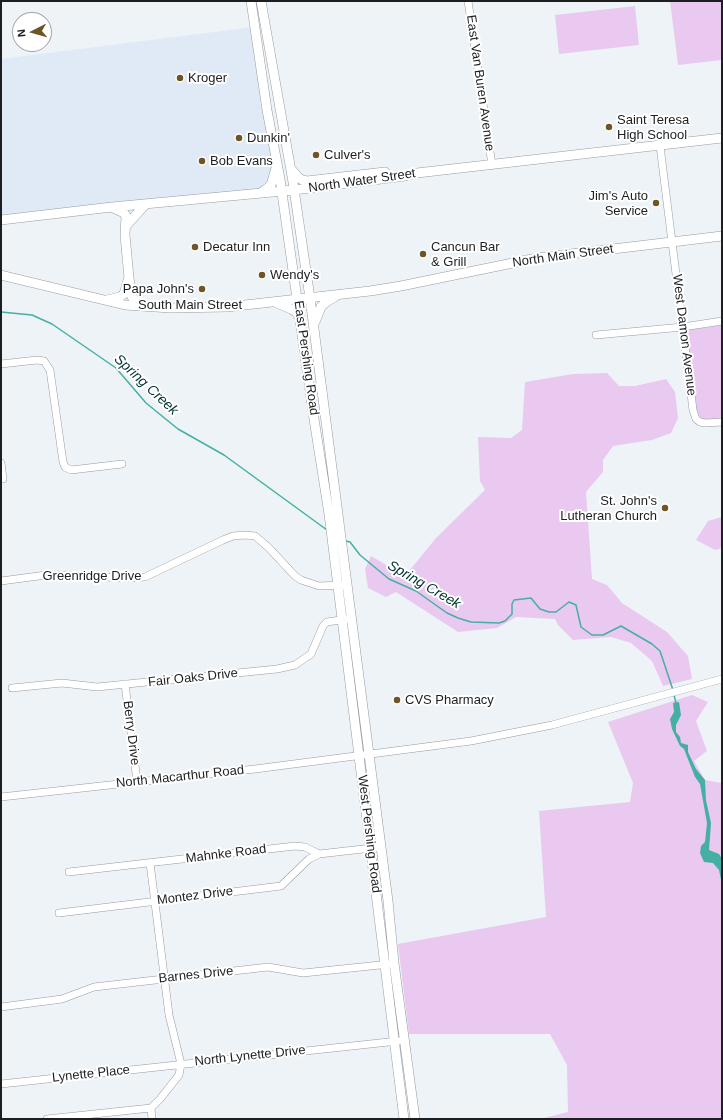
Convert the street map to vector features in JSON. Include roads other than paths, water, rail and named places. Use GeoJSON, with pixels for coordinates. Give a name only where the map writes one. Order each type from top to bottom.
{"type":"FeatureCollection","features":[{"type":"Feature","properties":{"kind":"main road","name":"East Pershing Road"},"geometry":{"type":"LineString","coordinates":[[251,1],[267,110],[292,258],[333,550]]}},
{"type":"Feature","properties":{"kind":"main road","name":"West Pershing Road"},"geometry":{"type":"LineString","coordinates":[[260,1],[294,190],[314,325],[344,558],[342,585]]}},
{"type":"Feature","properties":{"kind":"main road","name":"North Water Street"},"geometry":{"type":"LineString","coordinates":[[1,220],[112,207],[281,192],[406,176],[417,173],[722,138]]}},
{"type":"Feature","properties":{"kind":"main road"},"geometry":{"type":"LineString","coordinates":[[258,194],[271,185],[277,163]]}},
{"type":"Feature","properties":{"kind":"main road"},"geometry":{"type":"LineString","coordinates":[[290,167],[298,177],[307,181],[407,170],[417,173]]}},
{"type":"Feature","properties":{"kind":"main road"},"geometry":{"type":"LineString","coordinates":[[126,226],[145,205]]}},
{"type":"Feature","properties":{"kind":"main road"},"geometry":{"type":"LineString","coordinates":[[112,207],[124,213],[126,216],[126,254],[132,297],[143,307]]}},
{"type":"Feature","properties":{"kind":"main road","name":"North Main Street"},"geometry":{"type":"LineString","coordinates":[[310,298],[401,286],[537,258],[722,236]]}},
{"type":"Feature","properties":{"kind":"main road"},"geometry":{"type":"LineString","coordinates":[[292,258],[299,270],[302,287],[310,298]]}},
{"type":"Feature","properties":{"kind":"main road","name":"South Main Street"},"geometry":{"type":"LineString","coordinates":[[1,274],[103,300],[143,307],[227,308],[310,298]]}},
{"type":"Feature","properties":{"kind":"main road"},"geometry":{"type":"LineString","coordinates":[[103,300],[120,297],[124,294],[129,278]]}},
{"type":"Feature","properties":{"kind":"main road"},"geometry":{"type":"LineString","coordinates":[[314,325],[321,307],[326,302],[340,295]]}},
{"type":"Feature","properties":{"kind":"main road"},"geometry":{"type":"LineString","coordinates":[[274,302],[296,312],[300,318]]}},
{"type":"Feature","properties":{"kind":"main road","name":"West Pershing Road"},"geometry":{"type":"LineString","coordinates":[[333,550],[342,585],[369,754],[381,847],[392,940],[390,964],[395,1041],[404,1119]]}},
{"type":"Feature","properties":{"kind":"main road","name":"West Pershing Road"},"geometry":{"type":"LineString","coordinates":[[347,619],[359,756],[371,848],[390,964],[406,1041],[415,1119]]}},
{"type":"Feature","properties":{"kind":"main road"},"geometry":{"type":"LineString","coordinates":[[377,891],[382,906],[387,934],[389,940],[392,940]]}},
{"type":"Feature","properties":{"kind":"street","name":"East Van Buren Avenue"},"geometry":{"type":"LineString","coordinates":[[468,1],[492,165]]}},
{"type":"Feature","properties":{"kind":"street","name":"West Damon Avenue"},"geometry":{"type":"LineString","coordinates":[[660,146],[693,410],[696,420],[705,423],[722,422]]}},
{"type":"Feature","properties":{"kind":"street"},"geometry":{"type":"LineString","coordinates":[[596,335],[683,327],[722,321]]}},
{"type":"Feature","properties":{"kind":"street"},"geometry":{"type":"LineString","coordinates":[[1,364],[37,360],[44,361],[50,370],[62,462],[65,467],[71,470],[122,464]]}},
{"type":"Feature","properties":{"kind":"street"},"geometry":{"type":"LineString","coordinates":[[1,463],[2,479]]}},
{"type":"Feature","properties":{"kind":"street","name":"Greenridge Drive"},"geometry":{"type":"LineString","coordinates":[[1,581],[46,575],[125,578],[144,577],[223,540],[233,536],[245,535],[255,536],[269,548],[295,576],[301,580],[319,586],[342,585]]}},
{"type":"Feature","properties":{"kind":"street","name":"Fair Oaks Drive"},"geometry":{"type":"LineString","coordinates":[[12,688],[62,683],[97,687],[277,669],[295,665],[311,654],[323,626],[327,622],[347,619]]}},
{"type":"Feature","properties":{"kind":"street","name":"North Macarthur Road"},"geometry":{"type":"LineString","coordinates":[[1,797],[451,744],[525,731],[722,679]]}},
{"type":"Feature","properties":{"kind":"street","name":"Berry Drive"},"geometry":{"type":"LineString","coordinates":[[125,684],[137,781]]}},
{"type":"Feature","properties":{"kind":"street","name":"Mahnke Road"},"geometry":{"type":"LineString","coordinates":[[69,872],[295,846],[305,847],[319,854],[381,847]]}},
{"type":"Feature","properties":{"kind":"street","name":"Montez Drive"},"geometry":{"type":"LineString","coordinates":[[59,913],[281,886],[309,859],[319,854]]}},
{"type":"Feature","properties":{"kind":"street"},"geometry":{"type":"LineString","coordinates":[[150,863],[169,1015],[181,1064]]}},
{"type":"Feature","properties":{"kind":"street","name":"Barnes Drive"},"geometry":{"type":"LineString","coordinates":[[1,1007],[62,999],[94,987],[268,967],[303,973],[390,964]]}},
{"type":"Feature","properties":{"kind":"street","name":"North Lynette Drive"},"geometry":{"type":"LineString","coordinates":[[151,1108],[179,1075],[181,1064],[406,1041]]}},
{"type":"Feature","properties":{"kind":"street","name":"Lynette Place"},"geometry":{"type":"LineString","coordinates":[[1,1084],[181,1064]]}},
{"type":"Feature","properties":{"kind":"street"},"geometry":{"type":"LineString","coordinates":[[47,1119],[86,1117],[151,1108],[152,1119]]}},
{"type":"Feature","properties":{"kind":"waterway","name":"Spring Creek"},"geometry":{"type":"LineString","coordinates":[[1,312],[32,315],[52,324],[116,368],[146,403],[178,429],[224,455],[327,530]]}},
{"type":"Feature","properties":{"kind":"waterway","name":"Spring Creek"},"geometry":{"type":"LineString","coordinates":[[346,541],[350,542],[360,555],[389,579],[416,591],[447,613],[471,622],[499,623],[505,621],[512,614],[512,604],[514,600],[531,598],[540,609],[549,612],[556,612],[569,602],[576,605],[581,627],[592,635],[603,635],[621,626],[652,644],[660,651],[673,690]]}},
{"type":"Feature","properties":{"kind":"waterway","name":"Spring Creek"},"geometry":{"type":"LineString","coordinates":[[674,695],[676,703]]}},
{"type":"Feature","properties":{"kind":"place","name":"Kroger"},"geometry":{"type":"Point","coordinates":[180,78]}},
{"type":"Feature","properties":{"kind":"place","name":"Saint Teresa High School"},"geometry":{"type":"Point","coordinates":[609,127]}},
{"type":"Feature","properties":{"kind":"place","name":"Dunkin'"},"geometry":{"type":"Point","coordinates":[239,138]}},
{"type":"Feature","properties":{"kind":"place","name":"Culver's"},"geometry":{"type":"Point","coordinates":[316,155]}},
{"type":"Feature","properties":{"kind":"place","name":"Bob Evans"},"geometry":{"type":"Point","coordinates":[202,161]}},
{"type":"Feature","properties":{"kind":"place","name":"Jim's Auto Service"},"geometry":{"type":"Point","coordinates":[656,203]}},
{"type":"Feature","properties":{"kind":"place","name":"Decatur Inn"},"geometry":{"type":"Point","coordinates":[195,247]}},
{"type":"Feature","properties":{"kind":"place","name":"Cancun Bar & Grill"},"geometry":{"type":"Point","coordinates":[423,254]}},
{"type":"Feature","properties":{"kind":"place","name":"Wendy's"},"geometry":{"type":"Point","coordinates":[262,275]}},
{"type":"Feature","properties":{"kind":"place","name":"Papa John's"},"geometry":{"type":"Point","coordinates":[202,289]}},
{"type":"Feature","properties":{"kind":"place","name":"St. John's Lutheran Church"},"geometry":{"type":"Point","coordinates":[665,508]}},
{"type":"Feature","properties":{"kind":"place","name":"CVS Pharmacy"},"geometry":{"type":"Point","coordinates":[397,700]}}]}
